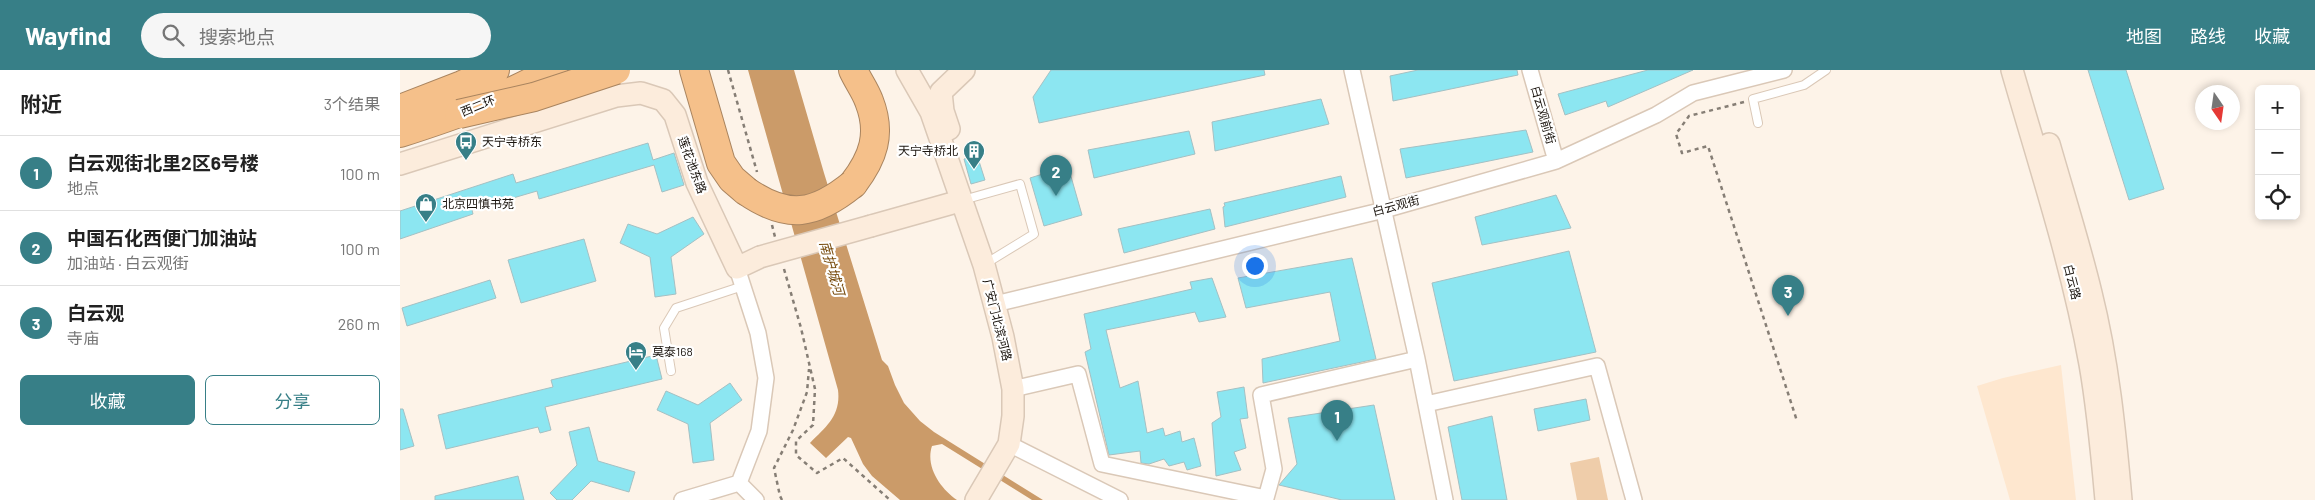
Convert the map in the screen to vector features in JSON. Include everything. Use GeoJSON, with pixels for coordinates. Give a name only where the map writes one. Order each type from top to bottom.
{"type":"FeatureCollection","features":[{"type":"Feature","properties":{"kind":"highway","name":"西二环"},"geometry":{"type":"LineString","coordinates":[[400,109],[495,70]]}},
{"type":"Feature","properties":{"kind":"highway","name":"西二环"},"geometry":{"type":"LineString","coordinates":[[400,132],[459,114],[525,86],[553,70]]}},
{"type":"Feature","properties":{"kind":"highway"},"geometry":{"type":"LineString","coordinates":[[459,114],[534,97],[616,70]]}},
{"type":"Feature","properties":{"kind":"highway"},"geometry":{"type":"LineString","coordinates":[[693,70],[721,163],[732,179],[752,186],[762,202],[777,209],[804,210],[819,207],[836,198],[853,184],[867,166],[874,147],[875,125],[869,101],[853,70]]}},
{"type":"Feature","properties":{"kind":"street"},"geometry":{"type":"LineString","coordinates":[[907,70],[931,112],[960,201]]}},
{"type":"Feature","properties":{"kind":"street"},"geometry":{"type":"LineString","coordinates":[[960,201],[964,183],[943,111],[941,92],[964,70]]}},
{"type":"Feature","properties":{"kind":"street"},"geometry":{"type":"LineString","coordinates":[[1352,70],[1417,359],[1444,500]]}},
{"type":"Feature","properties":{"kind":"street","name":"白云观前街"},"geometry":{"type":"LineString","coordinates":[[1530,70],[1556,161]]}},
{"type":"Feature","properties":{"kind":"street","name":"白云观街"},"geometry":{"type":"LineString","coordinates":[[995,304],[1384,210],[1556,161],[1656,115],[1693,93],[1784,70]]}},
{"type":"Feature","properties":{"kind":"street","name":"白云路"},"geometry":{"type":"LineString","coordinates":[[2012,70],[2059,231],[2077,303],[2090,365],[2106,500]]}},
{"type":"Feature","properties":{"kind":"street","name":"白云路"},"geometry":{"type":"LineString","coordinates":[[2027,70],[2092,294],[2115,434],[2121,500]]}},
{"type":"Feature","properties":{"kind":"street","name":"莲花池东路"},"geometry":{"type":"LineString","coordinates":[[400,164],[446,145],[616,96],[641,93],[663,100],[675,115],[697,183],[740,277]]}},
{"type":"Feature","properties":{"kind":"street"},"geometry":{"type":"LineString","coordinates":[[740,483],[759,431],[766,378],[758,332],[740,277],[769,251],[871,226],[960,201]]}},
{"type":"Feature","properties":{"kind":"street","name":"广安门北滨河路"},"geometry":{"type":"LineString","coordinates":[[960,201],[984,265],[995,304],[1013,389],[1013,416],[1009,444]]}},
{"type":"Feature","properties":{"kind":"street"},"geometry":{"type":"LineString","coordinates":[[1013,389],[1078,374],[1102,464],[1266,498],[1274,469],[1261,395],[1417,359]]}},
{"type":"Feature","properties":{"kind":"street"},"geometry":{"type":"LineString","coordinates":[[1426,404],[1597,366],[1634,500]]}},
{"type":"Feature","properties":{"kind":"street"},"geometry":{"type":"LineString","coordinates":[[976,500],[1009,444],[1120,500]]}},
{"type":"Feature","properties":{"kind":"street"},"geometry":{"type":"LineString","coordinates":[[682,500],[740,483]]}},
{"type":"Feature","properties":{"kind":"street"},"geometry":{"type":"LineString","coordinates":[[740,483],[756,500]]}},
{"type":"Feature","properties":{"kind":"lane"},"geometry":{"type":"LineString","coordinates":[[1758,123],[1752,99],[1804,85],[1826,70]]}},
{"type":"Feature","properties":{"kind":"lane"},"geometry":{"type":"LineString","coordinates":[[960,201],[1020,184],[1034,234],[984,265]]}},
{"type":"Feature","properties":{"kind":"lane"},"geometry":{"type":"LineString","coordinates":[[671,371],[664,328],[676,308],[740,277]]}},
{"type":"Feature","properties":{"kind":"path"},"geometry":{"type":"LineString","coordinates":[[728,70],[752,186]]}},
{"type":"Feature","properties":{"kind":"path"},"geometry":{"type":"LineString","coordinates":[[1752,99],[1689,116],[1676,134],[1682,154],[1708,146],[1797,421]]}},
{"type":"Feature","properties":{"kind":"path"},"geometry":{"type":"LineString","coordinates":[[769,217],[769,251]]}},
{"type":"Feature","properties":{"kind":"path"},"geometry":{"type":"LineString","coordinates":[[782,263],[815,389],[813,425],[796,441],[796,455],[817,473],[843,458],[890,500]]}},
{"type":"Feature","properties":{"kind":"path"},"geometry":{"type":"LineString","coordinates":[[782,500],[774,468],[794,430],[807,392],[810,365]]}},
{"type":"Feature","properties":{"kind":"shaded area"},"geometry":{"type":"Polygon","coordinates":[[[2061,365],[2076,500],[2010,500],[1977,386],[2061,365]]]}},
{"type":"Feature","properties":{"kind":"shaded area"},"geometry":{"type":"Polygon","coordinates":[[[1599,457],[1608,500],[1577,500],[1570,463],[1599,457]]]}},
{"type":"Feature","properties":{"kind":"water","name":"南护城河"},"geometry":{"type":"Polygon","coordinates":[[[748,70],[794,70],[882,360],[888,366],[904,403],[920,421],[934,432],[1043,500],[1032,500],[942,444],[932,446],[931,462],[940,484],[957,500],[900,500],[872,476],[863,464],[851,438],[848,437],[826,458],[810,443],[832,420],[837,406],[838,390],[748,70]]]}},
{"type":"Feature","properties":{"kind":"building"},"geometry":{"type":"Polygon","coordinates":[[[1051,70],[1264,70],[1265,75],[1039,123],[1033,97],[1051,70]]]}},
{"type":"Feature","properties":{"kind":"building"},"geometry":{"type":"Polygon","coordinates":[[[1418,70],[1517,70],[1518,75],[1393,101],[1390,76],[1418,70]]]}},
{"type":"Feature","properties":{"kind":"building"},"geometry":{"type":"Polygon","coordinates":[[[1648,70],[1693,70],[1608,107],[1606,101],[1565,115],[1558,94],[1648,70]]]}},
{"type":"Feature","properties":{"kind":"building"},"geometry":{"type":"Polygon","coordinates":[[[2088,70],[2126,70],[2164,189],[2129,200],[2088,70]]]}},
{"type":"Feature","properties":{"kind":"building"},"geometry":{"type":"Polygon","coordinates":[[[1321,99],[1329,124],[1215,151],[1212,122],[1321,99]]]}},
{"type":"Feature","properties":{"kind":"building"},"geometry":{"type":"Polygon","coordinates":[[[1526,130],[1533,152],[1406,178],[1400,149],[1526,130]]]}},
{"type":"Feature","properties":{"kind":"building"},"geometry":{"type":"Polygon","coordinates":[[[1189,131],[1195,154],[1094,178],[1088,150],[1189,131]]]}},
{"type":"Feature","properties":{"kind":"building"},"geometry":{"type":"Polygon","coordinates":[[[648,143],[653,160],[674,153],[684,185],[662,192],[654,165],[539,199],[537,191],[472,210],[473,214],[400,239],[400,211],[513,174],[516,183],[648,143]]]}},
{"type":"Feature","properties":{"kind":"building","name":"天宁寺桥北"},"geometry":{"type":"Polygon","coordinates":[[[977,155],[985,180],[971,184],[964,159],[977,155]]]}},
{"type":"Feature","properties":{"kind":"building"},"geometry":{"type":"Polygon","coordinates":[[[1068,166],[1082,215],[1044,226],[1030,178],[1068,166]]]}},
{"type":"Feature","properties":{"kind":"building"},"geometry":{"type":"Polygon","coordinates":[[[1341,176],[1346,197],[1225,227],[1224,203],[1341,176]]]}},
{"type":"Feature","properties":{"kind":"building"},"geometry":{"type":"Polygon","coordinates":[[[1556,195],[1571,228],[1482,245],[1475,217],[1556,195]]]}},
{"type":"Feature","properties":{"kind":"building"},"geometry":{"type":"Polygon","coordinates":[[[1210,209],[1215,229],[1124,253],[1118,229],[1210,209]]]}},
{"type":"Feature","properties":{"kind":"building"},"geometry":{"type":"Polygon","coordinates":[[[693,217],[704,234],[671,257],[676,294],[655,297],[650,257],[620,243],[628,224],[657,234],[693,217]]]}},
{"type":"Feature","properties":{"kind":"building"},"geometry":{"type":"Polygon","coordinates":[[[584,239],[596,281],[521,303],[508,260],[584,239]]]}},
{"type":"Feature","properties":{"kind":"building"},"geometry":{"type":"Polygon","coordinates":[[[1569,251],[1596,352],[1454,381],[1432,283],[1569,251]]]}},
{"type":"Feature","properties":{"kind":"building"},"geometry":{"type":"Polygon","coordinates":[[[1352,258],[1376,359],[1263,383],[1262,359],[1340,341],[1330,292],[1246,308],[1238,278],[1352,258]]]}},
{"type":"Feature","properties":{"kind":"building"},"geometry":{"type":"Polygon","coordinates":[[[1212,278],[1226,317],[1199,322],[1195,312],[1106,330],[1120,388],[1138,381],[1147,433],[1163,428],[1165,436],[1180,431],[1182,442],[1194,438],[1201,466],[1187,470],[1184,462],[1169,466],[1164,459],[1149,464],[1141,463],[1140,451],[1109,455],[1085,352],[1091,349],[1084,314],[1192,289],[1190,282],[1212,278]]]}},
{"type":"Feature","properties":{"kind":"building"},"geometry":{"type":"Polygon","coordinates":[[[490,280],[496,298],[407,326],[402,308],[490,280]]]}},
{"type":"Feature","properties":{"kind":"building"},"geometry":{"type":"Polygon","coordinates":[[[656,355],[662,379],[545,407],[551,430],[540,433],[538,427],[446,449],[438,415],[553,387],[551,380],[656,355]]]}},
{"type":"Feature","properties":{"kind":"building"},"geometry":{"type":"Polygon","coordinates":[[[730,383],[742,400],[710,423],[714,460],[693,463],[688,424],[657,410],[666,391],[698,405],[730,383]]]}},
{"type":"Feature","properties":{"kind":"building"},"geometry":{"type":"Polygon","coordinates":[[[1244,387],[1248,418],[1240,419],[1246,448],[1234,452],[1241,470],[1216,476],[1212,423],[1221,417],[1217,392],[1244,387]]]}},
{"type":"Feature","properties":{"kind":"building"},"geometry":{"type":"Polygon","coordinates":[[[1586,399],[1590,420],[1538,431],[1534,409],[1586,399]]]}},
{"type":"Feature","properties":{"kind":"building"},"geometry":{"type":"Polygon","coordinates":[[[1374,405],[1395,500],[1342,500],[1279,485],[1297,464],[1288,418],[1374,405]]]}},
{"type":"Feature","properties":{"kind":"building"},"geometry":{"type":"Polygon","coordinates":[[[400,409],[403,409],[414,446],[400,450],[400,409]]]}},
{"type":"Feature","properties":{"kind":"building"},"geometry":{"type":"Polygon","coordinates":[[[1492,416],[1507,500],[1462,500],[1448,427],[1492,416]]]}},
{"type":"Feature","properties":{"kind":"building"},"geometry":{"type":"Polygon","coordinates":[[[589,427],[598,461],[635,472],[629,492],[591,481],[572,500],[557,500],[550,493],[577,465],[569,432],[589,427]]]}},
{"type":"Feature","properties":{"kind":"building"},"geometry":{"type":"Polygon","coordinates":[[[518,476],[524,500],[435,500],[435,496],[518,476]]]}},
{"type":"Feature","properties":{"kind":"place","name":"天宁寺桥东"},"geometry":{"type":"Point","coordinates":[466,161]}},
{"type":"Feature","properties":{"kind":"place","name":"天宁寺桥北"},"geometry":{"type":"Point","coordinates":[974,170]}},
{"type":"Feature","properties":{"kind":"place","name":"中国石化西便门加油站"},"geometry":{"type":"Point","coordinates":[1056,196]}},
{"type":"Feature","properties":{"kind":"place","name":"北京四慎书苑"},"geometry":{"type":"Point","coordinates":[426,223]}},
{"type":"Feature","properties":{"kind":"place","name":"白云观"},"geometry":{"type":"Point","coordinates":[1788,316]}},
{"type":"Feature","properties":{"kind":"place","name":"莫泰168"},"geometry":{"type":"Point","coordinates":[636,371]}},
{"type":"Feature","properties":{"kind":"place","name":"白云观街北里2区6号楼"},"geometry":{"type":"Point","coordinates":[1337,441]}}]}
